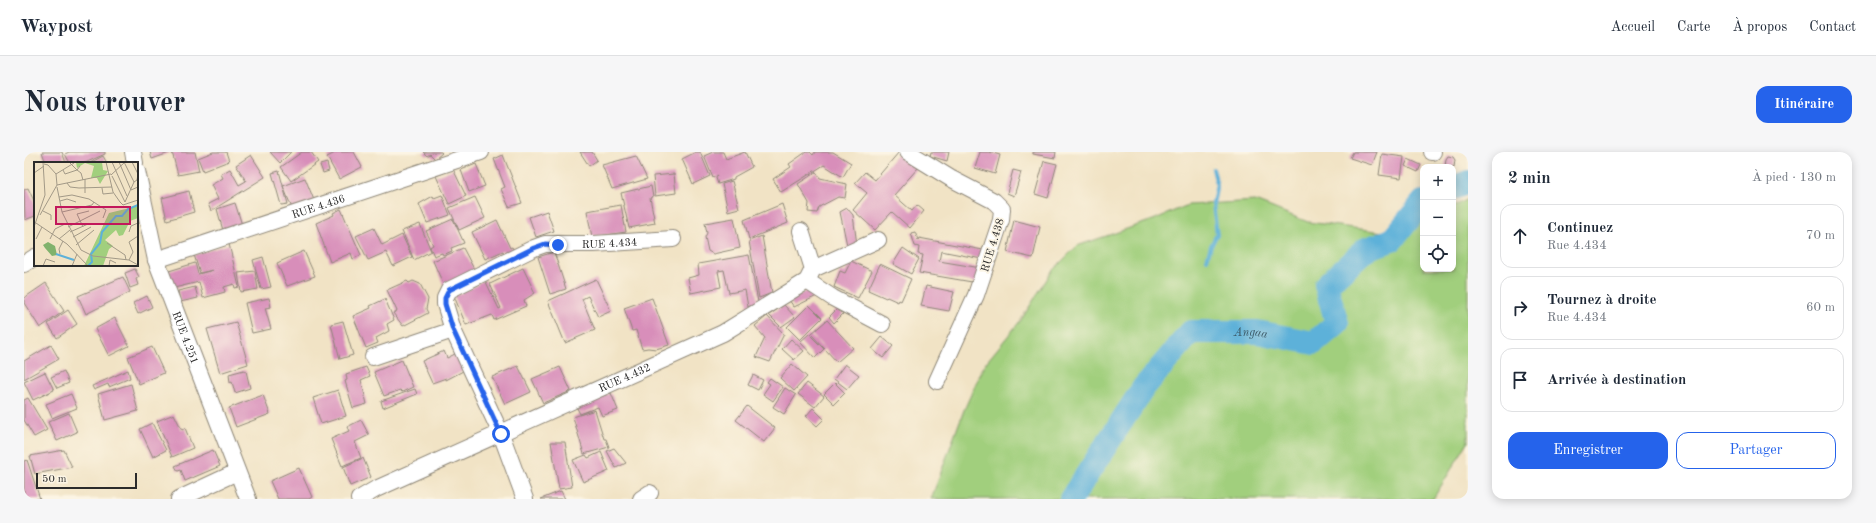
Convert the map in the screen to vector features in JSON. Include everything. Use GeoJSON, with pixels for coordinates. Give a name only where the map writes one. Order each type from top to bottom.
{"type":"FeatureCollection","features":[{"type":"Feature","properties":{"kind":"street"},"geometry":{"type":"LineString","coordinates":[[133,152],[135,162]]}},
{"type":"Feature","properties":{"kind":"street","name":"RUE 4.436"},"geometry":{"type":"LineString","coordinates":[[156,260],[480,152]]}},
{"type":"Feature","properties":{"kind":"street","name":"RUE 4.438"},"geometry":{"type":"LineString","coordinates":[[908,152],[950,178],[994,201],[1002,210],[1001,220],[976,295],[937,381]]}},
{"type":"Feature","properties":{"kind":"street","name":"RUE 4.251"},"geometry":{"type":"LineString","coordinates":[[138,181],[141,212],[156,260],[248,499]]}},
{"type":"Feature","properties":{"kind":"street"},"geometry":{"type":"LineString","coordinates":[[801,231],[810,275],[833,298],[882,324]]}},
{"type":"Feature","properties":{"kind":"street","name":"RUE 4.434"},"geometry":{"type":"LineString","coordinates":[[525,499],[501,434],[453,330],[445,304],[445,298],[449,290],[545,244],[586,244],[673,239]]}},
{"type":"Feature","properties":{"kind":"street","name":"RUE 4.432"},"geometry":{"type":"LineString","coordinates":[[359,499],[376,489],[723,333],[810,275],[878,240]]}},
{"type":"Feature","properties":{"kind":"street"},"geometry":{"type":"LineString","coordinates":[[24,264],[34,258]]}},
{"type":"Feature","properties":{"kind":"street"},"geometry":{"type":"LineString","coordinates":[[373,357],[453,330]]}},
{"type":"Feature","properties":{"kind":"street"},"geometry":{"type":"LineString","coordinates":[[179,499],[237,472]]}},
{"type":"Feature","properties":{"kind":"green space"},"geometry":{"type":"Polygon","coordinates":[[[1468,199],[1468,442],[1433,499],[931,499],[964,410],[984,365],[1021,320],[1052,271],[1077,246],[1153,220],[1188,205],[1255,201],[1308,222],[1383,232],[1420,220],[1420,272],[1456,272],[1456,205],[1468,199]]]}},
{"type":"Feature","properties":{"kind":"building"},"geometry":{"type":"Polygon","coordinates":[[[42,152],[62,152],[66,162],[46,162],[42,152]]]}},
{"type":"Feature","properties":{"kind":"building"},"geometry":{"type":"Polygon","coordinates":[[[69,152],[105,152],[105,154],[87,162],[69,162],[65,154],[69,152]]]}},
{"type":"Feature","properties":{"kind":"building"},"geometry":{"type":"Polygon","coordinates":[[[150,152],[172,152],[152,159],[150,152]]]}},
{"type":"Feature","properties":{"kind":"building"},"geometry":{"type":"Polygon","coordinates":[[[172,152],[195,152],[199,171],[178,175],[172,152]]]}},
{"type":"Feature","properties":{"kind":"building"},"geometry":{"type":"Polygon","coordinates":[[[213,152],[226,152],[229,161],[203,171],[198,158],[213,152]]]}},
{"type":"Feature","properties":{"kind":"building"},"geometry":{"type":"Polygon","coordinates":[[[270,152],[291,152],[280,163],[270,152]]]}},
{"type":"Feature","properties":{"kind":"building"},"geometry":{"type":"Polygon","coordinates":[[[302,152],[311,152],[318,162],[291,181],[281,167],[302,152]]]}},
{"type":"Feature","properties":{"kind":"building"},"geometry":{"type":"Polygon","coordinates":[[[337,152],[354,152],[362,167],[339,179],[327,157],[337,152]]]}},
{"type":"Feature","properties":{"kind":"building"},"geometry":{"type":"Polygon","coordinates":[[[423,152],[442,153],[435,159],[430,154],[427,156],[423,152]]]}},
{"type":"Feature","properties":{"kind":"building"},"geometry":{"type":"Polygon","coordinates":[[[580,152],[592,152],[597,160],[589,166],[580,152]]]}},
{"type":"Feature","properties":{"kind":"building"},"geometry":{"type":"Polygon","coordinates":[[[696,152],[700,152],[710,176],[693,184],[682,159],[696,152]]]}},
{"type":"Feature","properties":{"kind":"building"},"geometry":{"type":"Polygon","coordinates":[[[713,152],[723,152],[726,159],[745,152],[752,167],[734,177],[734,179],[718,184],[716,178],[718,175],[713,178],[704,156],[713,152]]]}},
{"type":"Feature","properties":{"kind":"building"},"geometry":{"type":"Polygon","coordinates":[[[806,152],[810,152],[813,155],[815,152],[833,152],[851,163],[843,177],[824,165],[781,192],[773,179],[791,167],[789,164],[806,152]]]}},
{"type":"Feature","properties":{"kind":"building"},"geometry":{"type":"Polygon","coordinates":[[[899,152],[918,168],[894,195],[912,211],[917,205],[924,211],[910,228],[892,212],[875,230],[853,210],[867,193],[855,183],[865,172],[875,180],[899,152]]]}},
{"type":"Feature","properties":{"kind":"building"},"geometry":{"type":"Polygon","coordinates":[[[931,152],[949,152],[947,161],[930,156],[931,152]]]}},
{"type":"Feature","properties":{"kind":"building"},"geometry":{"type":"Polygon","coordinates":[[[980,152],[989,152],[1000,155],[995,174],[975,168],[980,152]]]}},
{"type":"Feature","properties":{"kind":"building"},"geometry":{"type":"Polygon","coordinates":[[[1033,152],[1056,152],[1055,158],[1033,154],[1033,152]]]}},
{"type":"Feature","properties":{"kind":"building"},"geometry":{"type":"Polygon","coordinates":[[[1353,152],[1377,152],[1372,165],[1350,158],[1353,152]]]}},
{"type":"Feature","properties":{"kind":"building"},"geometry":{"type":"Polygon","coordinates":[[[1382,154],[1404,157],[1401,178],[1379,175],[1382,154]]]}},
{"type":"Feature","properties":{"kind":"building"},"geometry":{"type":"Polygon","coordinates":[[[251,155],[265,177],[211,211],[208,204],[218,199],[211,185],[223,178],[221,174],[230,169],[239,185],[246,181],[236,165],[251,155]]]}},
{"type":"Feature","properties":{"kind":"building"},"geometry":{"type":"Polygon","coordinates":[[[503,155],[522,203],[509,207],[501,189],[505,187],[494,159],[503,155]]]}},
{"type":"Feature","properties":{"kind":"building"},"geometry":{"type":"Polygon","coordinates":[[[103,156],[106,162],[92,162],[103,156]]]}},
{"type":"Feature","properties":{"kind":"building"},"geometry":{"type":"Polygon","coordinates":[[[636,156],[647,179],[612,189],[602,165],[636,156]]]}},
{"type":"Feature","properties":{"kind":"building"},"geometry":{"type":"Polygon","coordinates":[[[1448,156],[1453,157],[1455,160],[1454,164],[1445,164],[1448,156]]]}},
{"type":"Feature","properties":{"kind":"building"},"geometry":{"type":"Polygon","coordinates":[[[1408,159],[1420,165],[1418,172],[1405,166],[1408,159]]]}},
{"type":"Feature","properties":{"kind":"building"},"geometry":{"type":"Polygon","coordinates":[[[1044,161],[1057,164],[1048,198],[1035,194],[1044,161]]]}},
{"type":"Feature","properties":{"kind":"building"},"geometry":{"type":"Polygon","coordinates":[[[327,163],[329,171],[323,173],[320,165],[327,163]]]}},
{"type":"Feature","properties":{"kind":"building"},"geometry":{"type":"Polygon","coordinates":[[[476,164],[485,186],[469,192],[461,170],[476,164]]]}},
{"type":"Feature","properties":{"kind":"building"},"geometry":{"type":"Polygon","coordinates":[[[453,169],[466,196],[449,204],[436,176],[453,169]]]}},
{"type":"Feature","properties":{"kind":"building"},"geometry":{"type":"Polygon","coordinates":[[[1013,170],[1021,172],[1014,196],[1007,193],[1013,170]]]}},
{"type":"Feature","properties":{"kind":"building"},"geometry":{"type":"Polygon","coordinates":[[[279,171],[288,204],[281,205],[272,173],[279,171]]]}},
{"type":"Feature","properties":{"kind":"building"},"geometry":{"type":"Polygon","coordinates":[[[816,172],[820,178],[847,184],[845,198],[838,197],[819,207],[817,213],[808,212],[809,203],[798,184],[816,172]]]}},
{"type":"Feature","properties":{"kind":"building"},"geometry":{"type":"Polygon","coordinates":[[[674,174],[676,193],[655,196],[653,176],[674,174]]]}},
{"type":"Feature","properties":{"kind":"building"},"geometry":{"type":"Polygon","coordinates":[[[305,178],[316,205],[294,213],[283,186],[305,178]]]}},
{"type":"Feature","properties":{"kind":"building"},"geometry":{"type":"Polygon","coordinates":[[[732,181],[739,208],[728,211],[722,184],[732,181]]]}},
{"type":"Feature","properties":{"kind":"building"},"geometry":{"type":"Polygon","coordinates":[[[651,186],[653,197],[650,198],[655,223],[629,228],[621,193],[651,186]]]}},
{"type":"Feature","properties":{"kind":"building"},"geometry":{"type":"Polygon","coordinates":[[[28,188],[34,201],[34,216],[25,220],[24,190],[28,188]]]}},
{"type":"Feature","properties":{"kind":"building"},"geometry":{"type":"Polygon","coordinates":[[[189,191],[194,212],[167,220],[162,198],[189,191]]]}},
{"type":"Feature","properties":{"kind":"building"},"geometry":{"type":"Polygon","coordinates":[[[442,195],[450,215],[427,223],[419,204],[433,196],[434,198],[442,195]]]}},
{"type":"Feature","properties":{"kind":"building"},"geometry":{"type":"Polygon","coordinates":[[[475,197],[485,218],[459,230],[449,208],[475,197]]]}},
{"type":"Feature","properties":{"kind":"building"},"geometry":{"type":"Polygon","coordinates":[[[235,203],[243,228],[224,234],[217,209],[235,203]]]}},
{"type":"Feature","properties":{"kind":"building"},"geometry":{"type":"Polygon","coordinates":[[[782,204],[788,223],[749,239],[744,220],[782,204]]]}},
{"type":"Feature","properties":{"kind":"building"},"geometry":{"type":"Polygon","coordinates":[[[621,205],[626,232],[592,237],[587,211],[621,205]]]}},
{"type":"Feature","properties":{"kind":"building"},"geometry":{"type":"Polygon","coordinates":[[[847,208],[853,215],[857,245],[848,250],[840,212],[847,208]]]}},
{"type":"Feature","properties":{"kind":"building"},"geometry":{"type":"Polygon","coordinates":[[[341,209],[361,255],[353,259],[351,253],[330,262],[316,223],[334,215],[333,213],[341,209]]]}},
{"type":"Feature","properties":{"kind":"building"},"geometry":{"type":"Polygon","coordinates":[[[547,211],[554,231],[536,237],[529,217],[547,211]]]}},
{"type":"Feature","properties":{"kind":"building"},"geometry":{"type":"Polygon","coordinates":[[[734,218],[740,248],[713,254],[708,251],[705,237],[707,233],[705,223],[734,218]]]}},
{"type":"Feature","properties":{"kind":"building"},"geometry":{"type":"Polygon","coordinates":[[[453,219],[464,243],[451,248],[452,251],[443,255],[442,253],[434,256],[430,247],[433,245],[426,231],[453,219]]]}},
{"type":"Feature","properties":{"kind":"building"},"geometry":{"type":"Polygon","coordinates":[[[497,220],[510,248],[512,247],[515,253],[506,258],[503,251],[485,259],[472,232],[497,220]]]}},
{"type":"Feature","properties":{"kind":"building"},"geometry":{"type":"Polygon","coordinates":[[[1014,220],[1040,227],[1033,258],[1007,252],[1014,220]]]}},
{"type":"Feature","properties":{"kind":"building"},"geometry":{"type":"Polygon","coordinates":[[[420,224],[431,251],[414,260],[402,231],[420,224]]]}},
{"type":"Feature","properties":{"kind":"building"},"geometry":{"type":"Polygon","coordinates":[[[374,228],[382,245],[402,235],[412,257],[393,266],[386,252],[368,260],[356,236],[374,228]]]}},
{"type":"Feature","properties":{"kind":"building"},"geometry":{"type":"Polygon","coordinates":[[[915,232],[918,240],[919,238],[983,250],[982,259],[941,251],[939,261],[981,268],[978,283],[919,273],[923,255],[918,254],[919,247],[915,246],[911,233],[915,232]]]}},
{"type":"Feature","properties":{"kind":"building"},"geometry":{"type":"Polygon","coordinates":[[[762,236],[772,293],[759,298],[749,241],[762,236]]]}},
{"type":"Feature","properties":{"kind":"building"},"geometry":{"type":"Polygon","coordinates":[[[229,244],[239,287],[235,288],[234,284],[224,287],[225,292],[203,298],[199,282],[174,288],[169,271],[195,263],[198,274],[213,270],[200,273],[194,255],[229,244]]]}},
{"type":"Feature","properties":{"kind":"building"},"geometry":{"type":"Polygon","coordinates":[[[463,248],[476,273],[444,286],[433,261],[463,248]]]}},
{"type":"Feature","properties":{"kind":"building"},"geometry":{"type":"Polygon","coordinates":[[[903,248],[919,259],[911,274],[893,264],[903,248]]]}},
{"type":"Feature","properties":{"kind":"building"},"geometry":{"type":"Polygon","coordinates":[[[304,251],[315,276],[287,286],[277,263],[304,251]]]}},
{"type":"Feature","properties":{"kind":"building"},"geometry":{"type":"Polygon","coordinates":[[[554,252],[566,289],[550,294],[538,257],[554,252]]]}},
{"type":"Feature","properties":{"kind":"building"},"geometry":{"type":"Polygon","coordinates":[[[749,255],[758,302],[748,307],[745,290],[729,293],[724,270],[718,271],[721,287],[691,293],[688,278],[699,275],[698,264],[749,255]]]}},
{"type":"Feature","properties":{"kind":"building"},"geometry":{"type":"Polygon","coordinates":[[[263,257],[271,287],[261,289],[253,260],[263,257]]]}},
{"type":"Feature","properties":{"kind":"building"},"geometry":{"type":"Polygon","coordinates":[[[851,261],[872,271],[858,298],[834,287],[840,271],[845,273],[851,261]]]}},
{"type":"Feature","properties":{"kind":"building"},"geometry":{"type":"Polygon","coordinates":[[[880,264],[911,279],[901,301],[899,300],[898,302],[887,297],[886,298],[868,290],[880,264]]]}},
{"type":"Feature","properties":{"kind":"building"},"geometry":{"type":"Polygon","coordinates":[[[523,268],[535,293],[524,300],[526,306],[494,320],[492,315],[466,325],[454,296],[478,285],[478,283],[485,280],[499,309],[501,308],[490,284],[523,268]]]}},
{"type":"Feature","properties":{"kind":"building"},"geometry":{"type":"Polygon","coordinates":[[[135,269],[139,277],[136,279],[138,285],[130,288],[125,273],[135,269]]]}},
{"type":"Feature","properties":{"kind":"building"},"geometry":{"type":"Polygon","coordinates":[[[255,271],[258,289],[241,292],[238,273],[255,271]]]}},
{"type":"Feature","properties":{"kind":"building"},"geometry":{"type":"Polygon","coordinates":[[[123,277],[130,292],[86,314],[78,296],[123,277]]]}},
{"type":"Feature","properties":{"kind":"building"},"geometry":{"type":"Polygon","coordinates":[[[596,279],[611,311],[598,317],[588,296],[582,299],[595,330],[565,343],[548,301],[596,279]]]}},
{"type":"Feature","properties":{"kind":"building"},"geometry":{"type":"Polygon","coordinates":[[[407,281],[409,283],[413,281],[420,284],[428,299],[426,309],[428,313],[403,326],[393,313],[397,311],[387,290],[407,281]]]}},
{"type":"Feature","properties":{"kind":"building"},"geometry":{"type":"Polygon","coordinates":[[[46,283],[64,311],[40,328],[24,303],[24,298],[46,283]]]}},
{"type":"Feature","properties":{"kind":"building"},"geometry":{"type":"Polygon","coordinates":[[[926,286],[954,292],[949,311],[921,306],[926,286]]]}},
{"type":"Feature","properties":{"kind":"building"},"geometry":{"type":"Polygon","coordinates":[[[195,287],[198,298],[180,302],[178,291],[195,287]]]}},
{"type":"Feature","properties":{"kind":"building"},"geometry":{"type":"Polygon","coordinates":[[[810,289],[819,295],[794,307],[789,300],[810,289]]]}},
{"type":"Feature","properties":{"kind":"building"},"geometry":{"type":"Polygon","coordinates":[[[147,296],[152,307],[138,314],[133,303],[147,296]]]}},
{"type":"Feature","properties":{"kind":"building"},"geometry":{"type":"Polygon","coordinates":[[[269,298],[271,307],[265,308],[271,329],[252,333],[245,303],[269,298]]]}},
{"type":"Feature","properties":{"kind":"building"},"geometry":{"type":"Polygon","coordinates":[[[652,298],[669,345],[656,349],[642,349],[636,330],[632,331],[624,308],[652,298]]]}},
{"type":"Feature","properties":{"kind":"building"},"geometry":{"type":"Polygon","coordinates":[[[385,299],[394,320],[387,324],[389,331],[376,338],[378,343],[366,348],[353,316],[371,308],[370,306],[385,299]]]}},
{"type":"Feature","properties":{"kind":"building"},"geometry":{"type":"Polygon","coordinates":[[[784,305],[795,317],[781,327],[769,315],[784,305]]]}},
{"type":"Feature","properties":{"kind":"building"},"geometry":{"type":"Polygon","coordinates":[[[809,305],[822,318],[800,340],[787,327],[809,305]]]}},
{"type":"Feature","properties":{"kind":"building"},"geometry":{"type":"Polygon","coordinates":[[[838,308],[843,314],[834,323],[829,317],[838,308]]]}},
{"type":"Feature","properties":{"kind":"building"},"geometry":{"type":"Polygon","coordinates":[[[68,310],[77,324],[57,338],[48,324],[68,310]]]}},
{"type":"Feature","properties":{"kind":"building"},"geometry":{"type":"Polygon","coordinates":[[[767,316],[784,334],[770,362],[756,357],[765,338],[755,326],[767,316]]]}},
{"type":"Feature","properties":{"kind":"building"},"geometry":{"type":"Polygon","coordinates":[[[115,318],[129,346],[109,356],[95,329],[115,318]]]}},
{"type":"Feature","properties":{"kind":"building"},"geometry":{"type":"Polygon","coordinates":[[[827,320],[853,348],[837,362],[811,334],[827,320]]]}},
{"type":"Feature","properties":{"kind":"building"},"geometry":{"type":"Polygon","coordinates":[[[343,321],[353,355],[340,359],[331,324],[343,321]]]}},
{"type":"Feature","properties":{"kind":"building"},"geometry":{"type":"Polygon","coordinates":[[[236,322],[248,364],[220,373],[207,329],[236,322]]]}},
{"type":"Feature","properties":{"kind":"building"},"geometry":{"type":"Polygon","coordinates":[[[809,334],[824,349],[815,358],[800,342],[809,334]]]}},
{"type":"Feature","properties":{"kind":"building"},"geometry":{"type":"Polygon","coordinates":[[[882,337],[893,346],[883,358],[872,349],[882,337]]]}},
{"type":"Feature","properties":{"kind":"building"},"geometry":{"type":"Polygon","coordinates":[[[791,339],[804,351],[794,360],[782,349],[791,339]]]}},
{"type":"Feature","properties":{"kind":"building"},"geometry":{"type":"Polygon","coordinates":[[[51,345],[59,359],[24,379],[24,361],[51,345]]]}},
{"type":"Feature","properties":{"kind":"building"},"geometry":{"type":"Polygon","coordinates":[[[152,347],[164,373],[139,384],[128,357],[152,347]]]}},
{"type":"Feature","properties":{"kind":"building"},"geometry":{"type":"Polygon","coordinates":[[[444,351],[447,358],[457,353],[465,370],[446,380],[446,378],[432,383],[422,361],[444,351]]]}},
{"type":"Feature","properties":{"kind":"building"},"geometry":{"type":"Polygon","coordinates":[[[402,360],[413,387],[402,392],[400,390],[384,396],[374,372],[402,360]]]}},
{"type":"Feature","properties":{"kind":"building"},"geometry":{"type":"Polygon","coordinates":[[[792,364],[807,377],[794,391],[780,378],[792,364]]]}},
{"type":"Feature","properties":{"kind":"building"},"geometry":{"type":"Polygon","coordinates":[[[845,364],[859,375],[847,389],[834,379],[845,364]]]}},
{"type":"Feature","properties":{"kind":"building"},"geometry":{"type":"Polygon","coordinates":[[[518,366],[531,392],[505,404],[492,377],[518,366]]]}},
{"type":"Feature","properties":{"kind":"building"},"geometry":{"type":"Polygon","coordinates":[[[366,367],[370,376],[361,380],[367,404],[353,408],[345,381],[347,380],[346,374],[366,367]]]}},
{"type":"Feature","properties":{"kind":"building"},"geometry":{"type":"Polygon","coordinates":[[[560,367],[571,391],[543,403],[532,379],[560,367]]]}},
{"type":"Feature","properties":{"kind":"building"},"geometry":{"type":"Polygon","coordinates":[[[128,370],[130,378],[109,387],[108,384],[94,390],[92,386],[128,370]]]}},
{"type":"Feature","properties":{"kind":"building"},"geometry":{"type":"Polygon","coordinates":[[[244,370],[246,371],[250,388],[235,393],[232,382],[230,383],[229,374],[244,370]]]}},
{"type":"Feature","properties":{"kind":"building"},"geometry":{"type":"Polygon","coordinates":[[[64,371],[69,383],[57,388],[51,377],[64,371]]]}},
{"type":"Feature","properties":{"kind":"building"},"geometry":{"type":"Polygon","coordinates":[[[45,372],[54,390],[33,400],[24,382],[45,372]]]}},
{"type":"Feature","properties":{"kind":"building"},"geometry":{"type":"Polygon","coordinates":[[[753,375],[763,380],[758,390],[748,385],[753,375]]]}},
{"type":"Feature","properties":{"kind":"building"},"geometry":{"type":"Polygon","coordinates":[[[770,378],[783,387],[773,401],[763,394],[770,384],[767,382],[770,378]]]}},
{"type":"Feature","properties":{"kind":"building"},"geometry":{"type":"Polygon","coordinates":[[[807,383],[824,396],[815,407],[798,394],[807,383]]]}},
{"type":"Feature","properties":{"kind":"building"},"geometry":{"type":"Polygon","coordinates":[[[835,383],[845,393],[834,404],[824,394],[835,383]]]}},
{"type":"Feature","properties":{"kind":"building"},"geometry":{"type":"Polygon","coordinates":[[[131,384],[138,411],[105,420],[98,394],[131,384]]]}},
{"type":"Feature","properties":{"kind":"building"},"geometry":{"type":"Polygon","coordinates":[[[785,388],[796,395],[784,414],[773,407],[785,388]]]}},
{"type":"Feature","properties":{"kind":"building"},"geometry":{"type":"Polygon","coordinates":[[[415,389],[417,394],[383,408],[381,401],[415,389]]]}},
{"type":"Feature","properties":{"kind":"building"},"geometry":{"type":"Polygon","coordinates":[[[338,390],[346,416],[321,424],[313,398],[338,390]]]}},
{"type":"Feature","properties":{"kind":"building"},"geometry":{"type":"Polygon","coordinates":[[[611,393],[618,410],[602,416],[598,407],[580,414],[576,406],[611,393]]]}},
{"type":"Feature","properties":{"kind":"building"},"geometry":{"type":"Polygon","coordinates":[[[71,394],[77,408],[52,418],[46,404],[71,394]]]}},
{"type":"Feature","properties":{"kind":"building"},"geometry":{"type":"Polygon","coordinates":[[[263,395],[270,414],[236,427],[229,408],[263,395]]]}},
{"type":"Feature","properties":{"kind":"building"},"geometry":{"type":"Polygon","coordinates":[[[28,398],[47,430],[34,437],[24,420],[24,400],[28,398]]]}},
{"type":"Feature","properties":{"kind":"building"},"geometry":{"type":"Polygon","coordinates":[[[747,406],[775,428],[764,442],[736,420],[747,406]]]}},
{"type":"Feature","properties":{"kind":"building"},"geometry":{"type":"Polygon","coordinates":[[[813,408],[824,419],[817,426],[806,416],[813,408]]]}},
{"type":"Feature","properties":{"kind":"building"},"geometry":{"type":"Polygon","coordinates":[[[595,410],[604,439],[606,439],[609,447],[584,454],[573,417],[595,410]]]}},
{"type":"Feature","properties":{"kind":"building"},"geometry":{"type":"Polygon","coordinates":[[[69,413],[77,432],[57,441],[48,422],[69,413]]]}},
{"type":"Feature","properties":{"kind":"building"},"geometry":{"type":"Polygon","coordinates":[[[174,414],[182,430],[185,428],[193,448],[172,457],[157,421],[174,414]]]}},
{"type":"Feature","properties":{"kind":"building"},"geometry":{"type":"Polygon","coordinates":[[[361,420],[369,435],[355,442],[361,458],[342,466],[331,439],[349,431],[347,427],[361,420]]]}},
{"type":"Feature","properties":{"kind":"building"},"geometry":{"type":"Polygon","coordinates":[[[152,423],[166,450],[153,457],[140,429],[152,423]]]}},
{"type":"Feature","properties":{"kind":"building"},"geometry":{"type":"Polygon","coordinates":[[[551,442],[565,442],[572,487],[559,489],[551,442]]]}},
{"type":"Feature","properties":{"kind":"building"},"geometry":{"type":"Polygon","coordinates":[[[614,448],[626,463],[616,468],[607,451],[614,448]]]}},
{"type":"Feature","properties":{"kind":"building"},"geometry":{"type":"Polygon","coordinates":[[[64,450],[72,467],[35,474],[30,456],[64,450]]]}},
{"type":"Feature","properties":{"kind":"building"},"geometry":{"type":"Polygon","coordinates":[[[213,450],[220,466],[185,481],[181,470],[178,471],[175,466],[213,450]]]}},
{"type":"Feature","properties":{"kind":"building"},"geometry":{"type":"Polygon","coordinates":[[[601,452],[609,471],[583,482],[573,460],[586,455],[588,458],[601,452]]]}},
{"type":"Feature","properties":{"kind":"building"},"geometry":{"type":"Polygon","coordinates":[[[363,458],[371,477],[350,486],[343,467],[363,458]]]}},
{"type":"Feature","properties":{"kind":"building"},"geometry":{"type":"Polygon","coordinates":[[[27,460],[40,499],[24,499],[24,461],[27,460]]]}},
{"type":"Feature","properties":{"kind":"building"},"geometry":{"type":"Polygon","coordinates":[[[299,468],[312,497],[309,499],[278,499],[270,481],[299,468]]]}},
{"type":"Feature","properties":{"kind":"building"},"geometry":{"type":"Polygon","coordinates":[[[561,491],[565,499],[541,499],[561,491]]]}},
{"type":"Feature","properties":{"kind":"waterway"},"geometry":{"type":"LineString","coordinates":[[1207,259],[1217,234],[1213,204],[1217,184],[1213,169]]}},
{"type":"Feature","properties":{"kind":"waterway","name":"Angaa"},"geometry":{"type":"LineString","coordinates":[[1456,187],[1468,182]]}},
{"type":"Feature","properties":{"kind":"waterway","name":"Angaa"},"geometry":{"type":"LineString","coordinates":[[1071,499],[1144,387],[1191,332],[1257,332],[1314,343],[1337,323],[1326,285],[1366,249],[1392,240],[1420,206]]}},
{"type":"Feature","properties":{"kind":"route"},"geometry":{"type":"LineString","coordinates":[[501,434],[453,330],[445,304],[445,298],[449,290],[534,248],[545,244],[558,245]]}}]}
